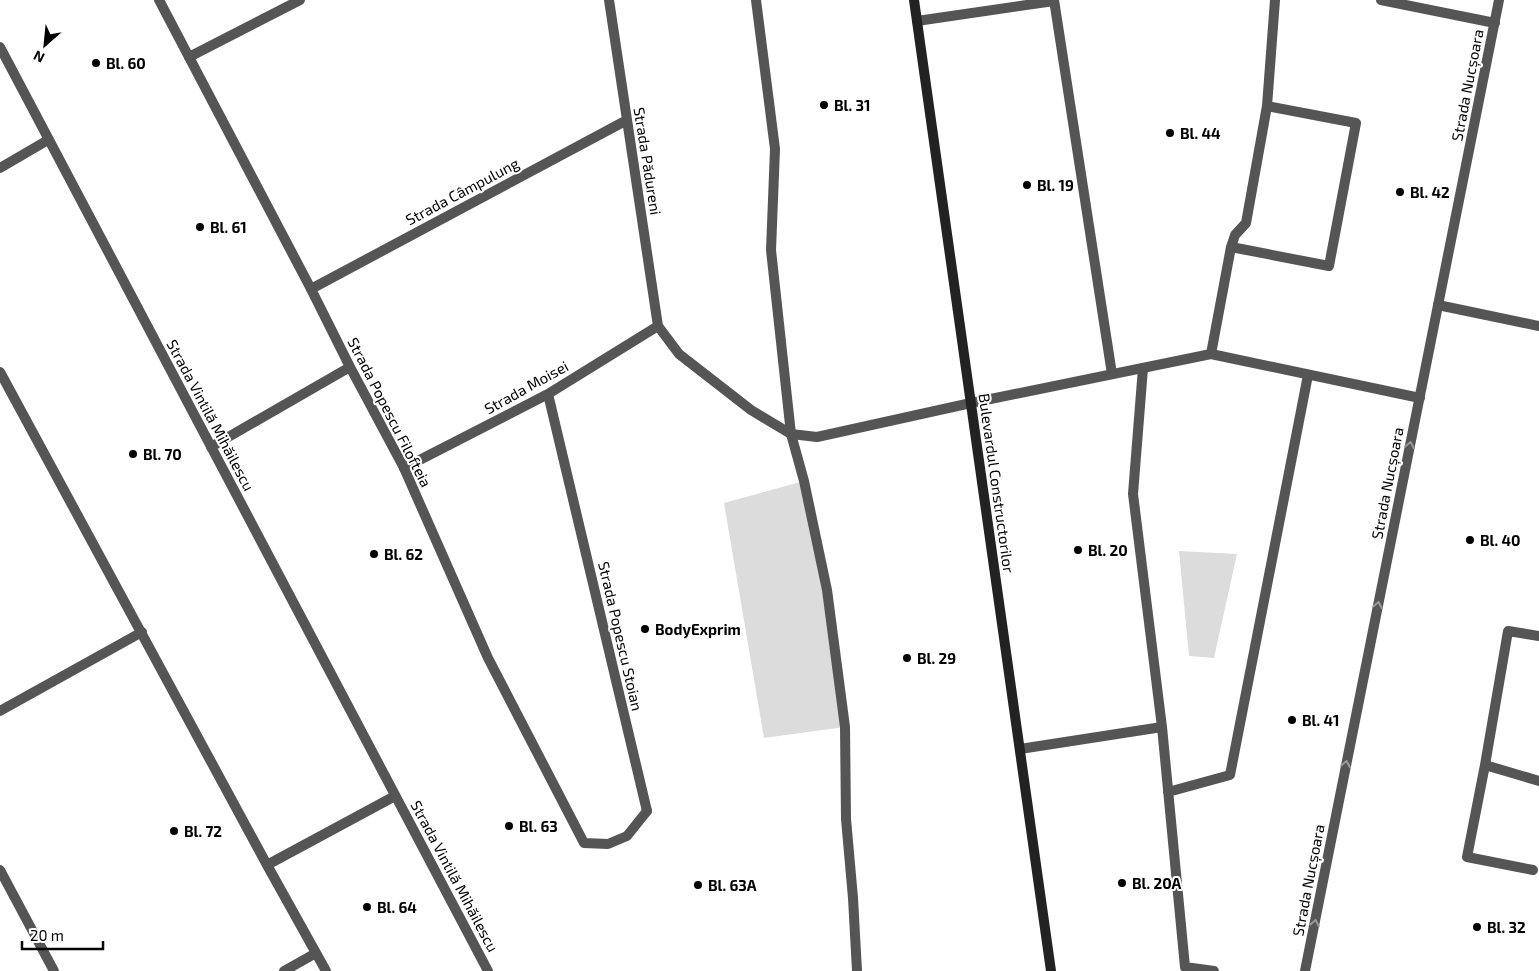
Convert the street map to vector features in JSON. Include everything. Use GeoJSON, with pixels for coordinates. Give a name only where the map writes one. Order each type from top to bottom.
{"type":"FeatureCollection","features":[{"type":"Feature","properties":{"kind":"street","name":"Strada Popescu Filofteia"},"geometry":{"type":"LineString","coordinates":[[159,0],[404,468],[488,658],[584,843]]}},
{"type":"Feature","properties":{"kind":"street"},"geometry":{"type":"LineString","coordinates":[[189,57],[300,0]]}},
{"type":"Feature","properties":{"kind":"street","name":"Strada Pădureni"},"geometry":{"type":"LineString","coordinates":[[609,0],[658,326]]}},
{"type":"Feature","properties":{"kind":"street"},"geometry":{"type":"LineString","coordinates":[[756,0],[775,149],[770,250],[792,434],[804,480],[827,590],[845,727],[846,819],[857,971]]}},
{"type":"Feature","properties":{"kind":"street","name":"Bulevardul Constructorilor"},"geometry":{"type":"LineString","coordinates":[[914,0],[1051,971]]}},
{"type":"Feature","properties":{"kind":"street"},"geometry":{"type":"LineString","coordinates":[[1212,354],[1231,247],[1235,235],[1246,223],[1268,106],[1274,0]]}},
{"type":"Feature","properties":{"kind":"street"},"geometry":{"type":"LineString","coordinates":[[1381,0],[1495,23]]}},
{"type":"Feature","properties":{"kind":"street","name":"Strada Nucșoara"},"geometry":{"type":"LineString","coordinates":[[1305,971],[1499,0]]}},
{"type":"Feature","properties":{"kind":"street"},"geometry":{"type":"LineString","coordinates":[[917,21],[1054,1],[1112,374]]}},
{"type":"Feature","properties":{"kind":"street","name":"Strada Vintilă Mihăilescu"},"geometry":{"type":"LineString","coordinates":[[0,47],[488,971]]}},
{"type":"Feature","properties":{"kind":"street"},"geometry":{"type":"LineString","coordinates":[[1231,247],[1330,266],[1356,123],[1268,106]]}},
{"type":"Feature","properties":{"kind":"street","name":"Strada Câmpulung"},"geometry":{"type":"LineString","coordinates":[[311,289],[627,120]]}},
{"type":"Feature","properties":{"kind":"street"},"geometry":{"type":"LineString","coordinates":[[0,168],[48,140]]}},
{"type":"Feature","properties":{"kind":"street"},"geometry":{"type":"LineString","coordinates":[[1438,305],[1539,326]]}},
{"type":"Feature","properties":{"kind":"street"},"geometry":{"type":"LineString","coordinates":[[658,326],[679,354],[751,410],[792,434],[818,437],[971,403],[1212,354],[1420,398]]}},
{"type":"Feature","properties":{"kind":"street","name":"Strada Moisei"},"geometry":{"type":"LineString","coordinates":[[404,468],[548,394],[658,326]]}},
{"type":"Feature","properties":{"kind":"street"},"geometry":{"type":"LineString","coordinates":[[211,447],[350,366]]}},
{"type":"Feature","properties":{"kind":"street"},"geometry":{"type":"LineString","coordinates":[[1143,368],[1133,494],[1162,727],[1185,967],[1214,971]]}},
{"type":"Feature","properties":{"kind":"street"},"geometry":{"type":"LineString","coordinates":[[0,372],[326,971]]}},
{"type":"Feature","properties":{"kind":"street"},"geometry":{"type":"LineString","coordinates":[[1168,792],[1230,775],[1308,374]]}},
{"type":"Feature","properties":{"kind":"street","name":"Strada Popescu Stoian"},"geometry":{"type":"LineString","coordinates":[[548,394],[647,811],[627,836],[608,844],[584,843]]}},
{"type":"Feature","properties":{"kind":"street"},"geometry":{"type":"LineString","coordinates":[[1533,870],[1467,857],[1508,631],[1539,636]]}},
{"type":"Feature","properties":{"kind":"street"},"geometry":{"type":"LineString","coordinates":[[0,711],[142,632]]}},
{"type":"Feature","properties":{"kind":"street"},"geometry":{"type":"LineString","coordinates":[[1020,749],[1162,727]]}},
{"type":"Feature","properties":{"kind":"street"},"geometry":{"type":"LineString","coordinates":[[1484,765],[1539,781]]}},
{"type":"Feature","properties":{"kind":"street","name":"Strada Vintilă Mihăilescu"},"geometry":{"type":"LineString","coordinates":[[267,865],[395,796]]}},
{"type":"Feature","properties":{"kind":"street"},"geometry":{"type":"LineString","coordinates":[[0,870],[54,971]]}},
{"type":"Feature","properties":{"kind":"street"},"geometry":{"type":"LineString","coordinates":[[284,971],[316,953]]}},
{"type":"Feature","properties":{"kind":"shaded area"},"geometry":{"type":"Polygon","coordinates":[[[804,481],[845,727],[764,738],[724,503],[804,481]]]}},
{"type":"Feature","properties":{"kind":"shaded area"},"geometry":{"type":"Polygon","coordinates":[[[1179,551],[1237,554],[1214,658],[1189,656],[1179,551]]]}},
{"type":"Feature","properties":{"kind":"place","name":"Bl. 60"},"geometry":{"type":"Point","coordinates":[96,63]}},
{"type":"Feature","properties":{"kind":"place","name":"Bl. 31"},"geometry":{"type":"Point","coordinates":[824,105]}},
{"type":"Feature","properties":{"kind":"place","name":"Bl. 44"},"geometry":{"type":"Point","coordinates":[1170,133]}},
{"type":"Feature","properties":{"kind":"place","name":"Bl. 19"},"geometry":{"type":"Point","coordinates":[1027,185]}},
{"type":"Feature","properties":{"kind":"place","name":"Bl. 42"},"geometry":{"type":"Point","coordinates":[1400,192]}},
{"type":"Feature","properties":{"kind":"place","name":"Bl. 61"},"geometry":{"type":"Point","coordinates":[200,227]}},
{"type":"Feature","properties":{"kind":"place","name":"Bl. 70"},"geometry":{"type":"Point","coordinates":[133,454]}},
{"type":"Feature","properties":{"kind":"place","name":"Bl. 40"},"geometry":{"type":"Point","coordinates":[1470,540]}},
{"type":"Feature","properties":{"kind":"place","name":"Bl. 20"},"geometry":{"type":"Point","coordinates":[1078,550]}},
{"type":"Feature","properties":{"kind":"place","name":"Bl. 62"},"geometry":{"type":"Point","coordinates":[374,554]}},
{"type":"Feature","properties":{"kind":"place","name":"BodyExprim"},"geometry":{"type":"Point","coordinates":[645,629]}},
{"type":"Feature","properties":{"kind":"place","name":"Bl. 29"},"geometry":{"type":"Point","coordinates":[907,658]}},
{"type":"Feature","properties":{"kind":"place","name":"Bl. 41"},"geometry":{"type":"Point","coordinates":[1292,720]}},
{"type":"Feature","properties":{"kind":"place","name":"Bl. 63"},"geometry":{"type":"Point","coordinates":[509,826]}},
{"type":"Feature","properties":{"kind":"place","name":"Bl. 72"},"geometry":{"type":"Point","coordinates":[174,831]}},
{"type":"Feature","properties":{"kind":"place","name":"Bl. 20A"},"geometry":{"type":"Point","coordinates":[1122,883]}},
{"type":"Feature","properties":{"kind":"place","name":"Bl. 63A"},"geometry":{"type":"Point","coordinates":[698,885]}},
{"type":"Feature","properties":{"kind":"place","name":"Bl. 64"},"geometry":{"type":"Point","coordinates":[367,907]}},
{"type":"Feature","properties":{"kind":"place","name":"Bl. 32"},"geometry":{"type":"Point","coordinates":[1477,927]}}]}
